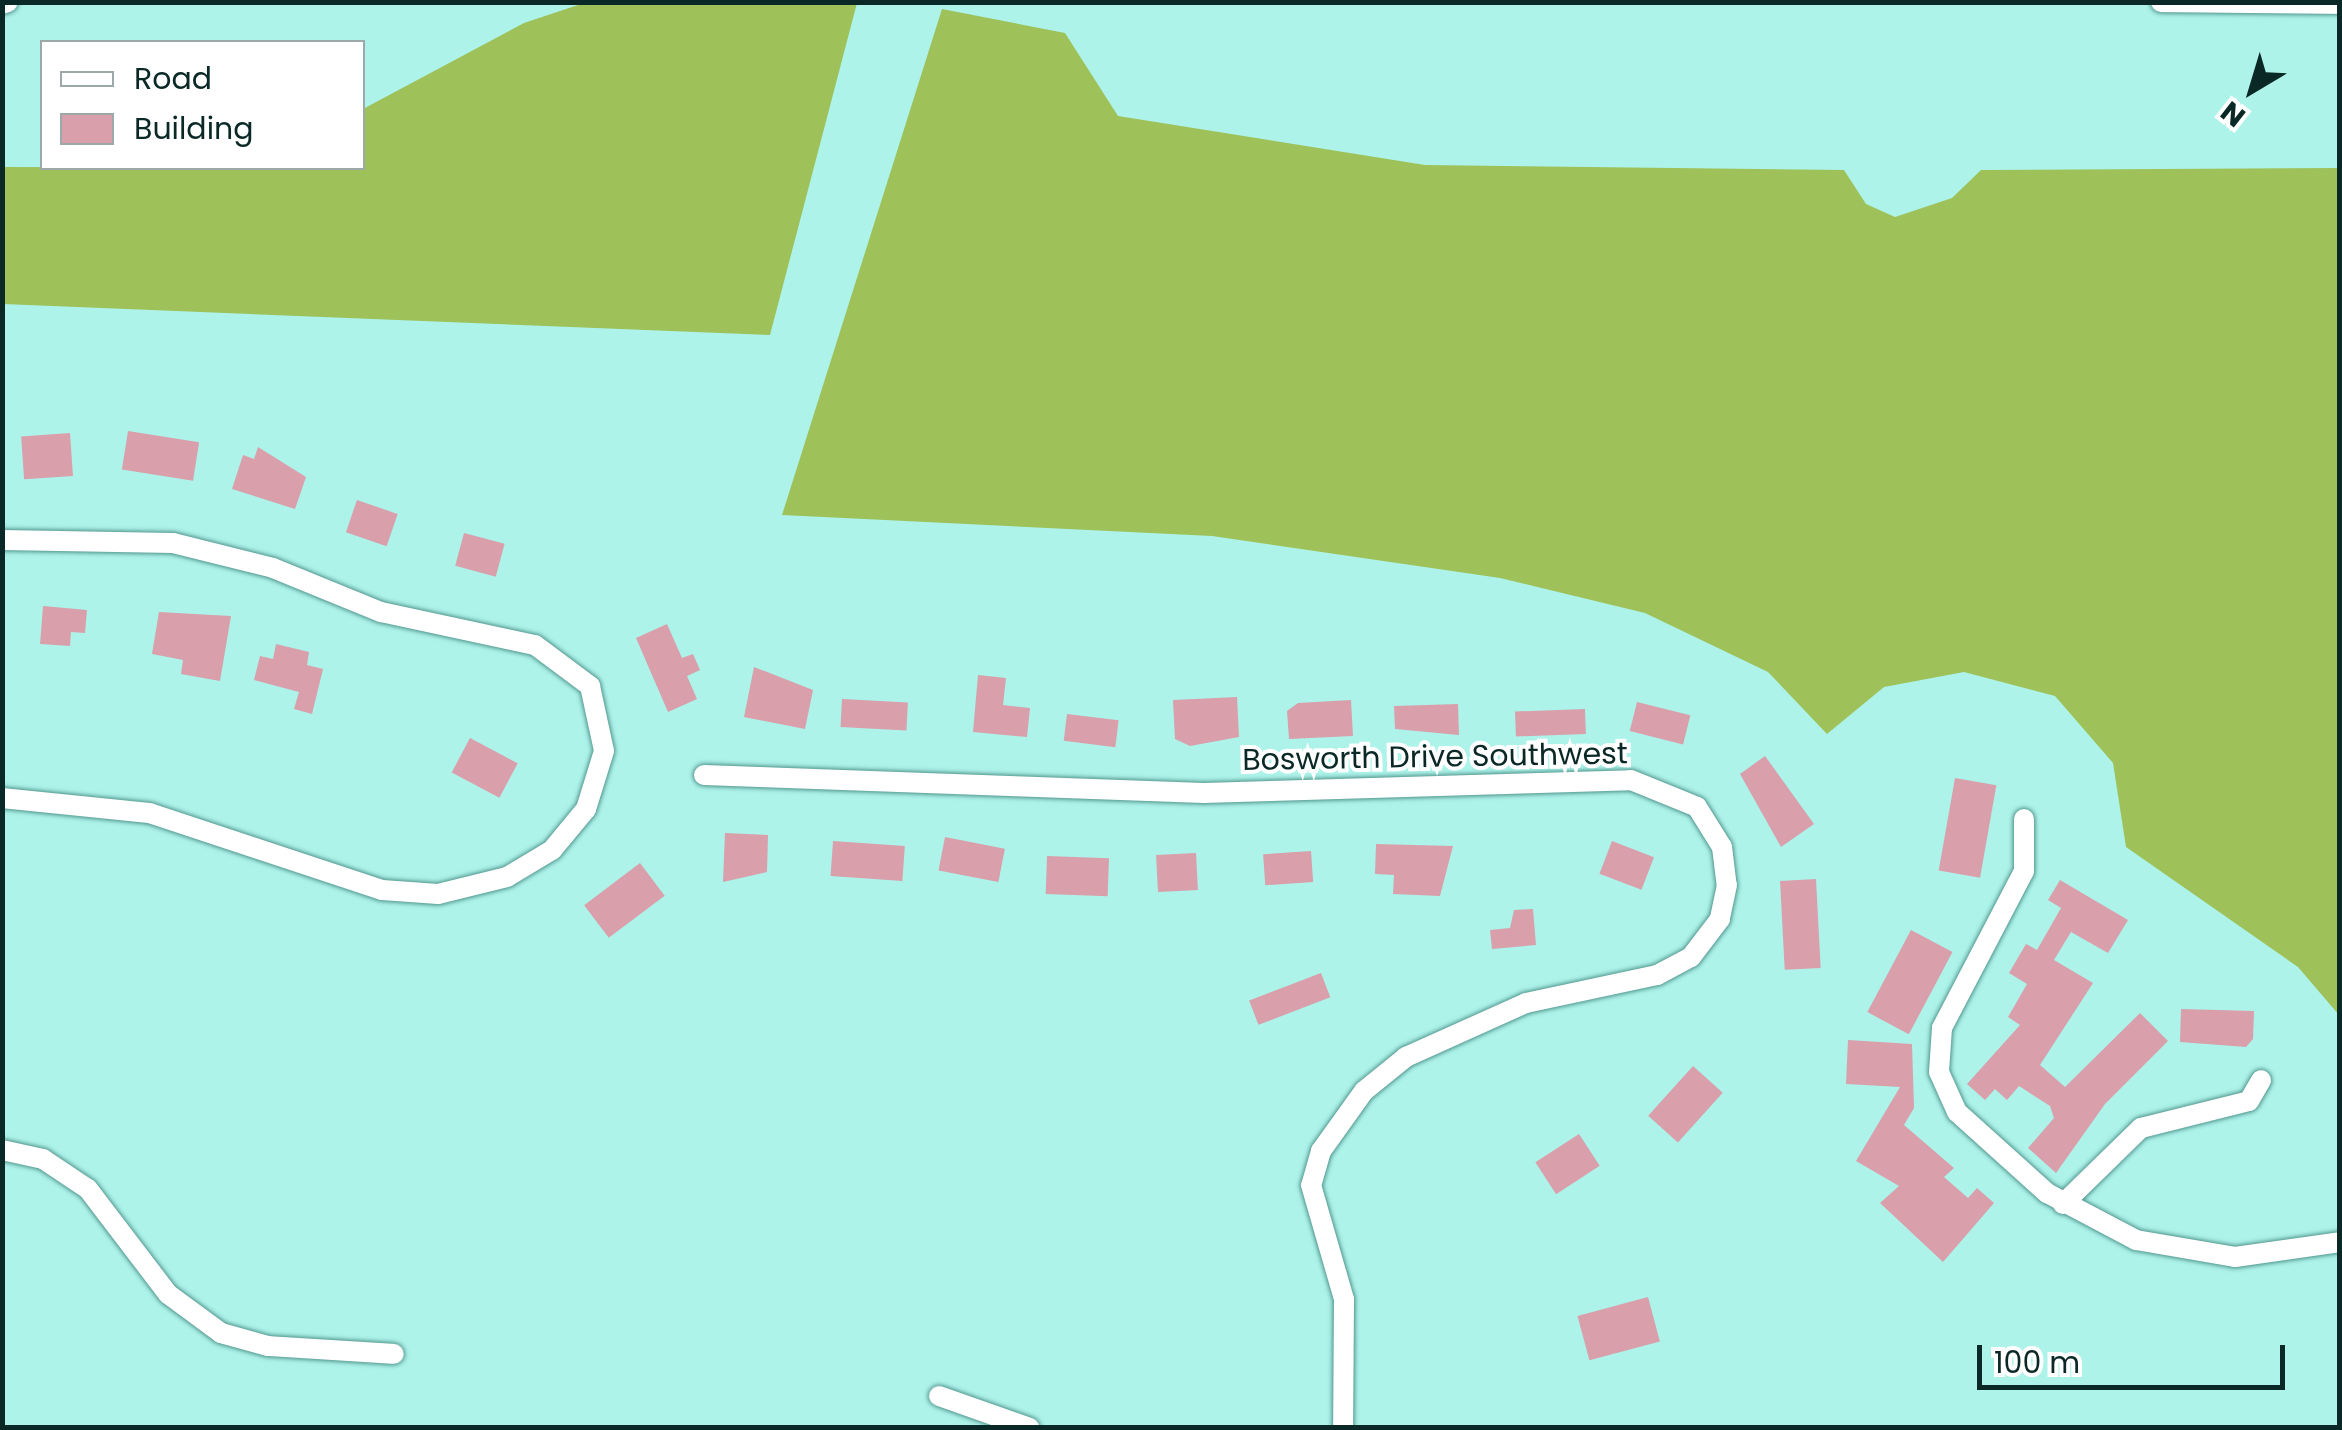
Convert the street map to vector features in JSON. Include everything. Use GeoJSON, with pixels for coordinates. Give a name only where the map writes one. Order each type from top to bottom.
{"type":"FeatureCollection","features":[{"type":"Feature","properties":{"kind":"street"},"geometry":{"type":"LineString","coordinates":[[2161,2],[2340,4]]}},
{"type":"Feature","properties":{"kind":"street"},"geometry":{"type":"LineString","coordinates":[[2,540],[190,546],[381,612],[536,645],[590,686],[604,751],[586,809],[552,850],[507,877],[438,894],[382,890],[149,813],[2,798]]}},
{"type":"Feature","properties":{"kind":"street","name":"Bosworth Drive Southwest"},"geometry":{"type":"LineString","coordinates":[[704,776],[1204,792],[1631,780],[1697,808],[1722,847],[1728,886],[1720,919],[1691,956],[1657,975],[1526,1003],[1406,1056],[1364,1092],[1320,1151],[1311,1185],[1344,1300],[1342,1428]]}},
{"type":"Feature","properties":{"kind":"street"},"geometry":{"type":"LineString","coordinates":[[2024,819],[2024,871],[1947,1016],[1939,1072],[1957,1112],[2063,1204],[2136,1240],[2196,1254],[2340,1242]]}},
{"type":"Feature","properties":{"kind":"street"},"geometry":{"type":"LineString","coordinates":[[2063,1204],[2141,1128],[2250,1101],[2261,1080]]}},
{"type":"Feature","properties":{"kind":"street"},"geometry":{"type":"LineString","coordinates":[[2,1150],[42,1160],[88,1189],[168,1294],[221,1333],[268,1346],[394,1354]]}},
{"type":"Feature","properties":{"kind":"street"},"geometry":{"type":"LineString","coordinates":[[938,1396],[1030,1428]]}},
{"type":"Feature","properties":{"kind":"green space"},"geometry":{"type":"Polygon","coordinates":[[[587,2],[857,3],[770,335],[3,304],[3,167],[365,170],[365,108],[524,23],[587,2]]]}},
{"type":"Feature","properties":{"kind":"green space"},"geometry":{"type":"Polygon","coordinates":[[[942,9],[1065,33],[1118,116],[1425,165],[1844,170],[1866,204],[1895,217],[1952,198],[1981,170],[2339,168],[2339,1015],[2298,967],[2126,847],[2113,763],[2055,696],[1964,672],[1884,687],[1827,734],[1768,672],[1645,613],[1500,578],[1212,536],[782,515],[942,9]]]}},
{"type":"Feature","properties":{"kind":"building"},"geometry":{"type":"Polygon","coordinates":[[[128,431],[199,442],[193,481],[122,470],[128,431]]]}},
{"type":"Feature","properties":{"kind":"building"},"geometry":{"type":"Polygon","coordinates":[[[70,433],[73,476],[24,479],[21,436],[70,433]]]}},
{"type":"Feature","properties":{"kind":"building"},"geometry":{"type":"Polygon","coordinates":[[[258,447],[306,477],[295,509],[232,489],[243,455],[254,459],[258,447]]]}},
{"type":"Feature","properties":{"kind":"building"},"geometry":{"type":"Polygon","coordinates":[[[357,500],[398,514],[387,546],[346,532],[357,500]]]}},
{"type":"Feature","properties":{"kind":"building"},"geometry":{"type":"Polygon","coordinates":[[[464,533],[505,544],[496,577],[455,566],[464,533]]]}},
{"type":"Feature","properties":{"kind":"building"},"geometry":{"type":"Polygon","coordinates":[[[43,606],[87,610],[85,633],[71,632],[70,646],[40,644],[43,606]]]}},
{"type":"Feature","properties":{"kind":"building"},"geometry":{"type":"Polygon","coordinates":[[[159,612],[231,616],[220,681],[181,674],[183,660],[152,654],[159,612]]]}},
{"type":"Feature","properties":{"kind":"building"},"geometry":{"type":"Polygon","coordinates":[[[667,624],[682,658],[693,654],[700,670],[687,676],[697,699],[668,712],[636,638],[667,624]]]}},
{"type":"Feature","properties":{"kind":"building"},"geometry":{"type":"Polygon","coordinates":[[[276,644],[309,652],[307,665],[323,669],[312,714],[294,709],[299,692],[254,680],[260,656],[273,659],[276,644]]]}},
{"type":"Feature","properties":{"kind":"building"},"geometry":{"type":"Polygon","coordinates":[[[754,667],[813,690],[805,729],[744,717],[754,667]]]}},
{"type":"Feature","properties":{"kind":"building"},"geometry":{"type":"Polygon","coordinates":[[[978,675],[1006,678],[1003,705],[1030,708],[1027,737],[973,732],[978,675]]]}},
{"type":"Feature","properties":{"kind":"building"},"geometry":{"type":"Polygon","coordinates":[[[1237,697],[1239,737],[1190,746],[1175,739],[1173,700],[1237,697]]]}},
{"type":"Feature","properties":{"kind":"building"},"geometry":{"type":"Polygon","coordinates":[[[842,699],[908,702],[906,730],[841,727],[842,699]]]}},
{"type":"Feature","properties":{"kind":"building"},"geometry":{"type":"Polygon","coordinates":[[[1351,700],[1353,736],[1289,739],[1287,711],[1298,703],[1351,700]]]}},
{"type":"Feature","properties":{"kind":"building"},"geometry":{"type":"Polygon","coordinates":[[[1637,702],[1690,715],[1683,744],[1630,731],[1637,702]]]}},
{"type":"Feature","properties":{"kind":"building"},"geometry":{"type":"Polygon","coordinates":[[[1458,704],[1459,735],[1395,729],[1394,706],[1458,704]]]}},
{"type":"Feature","properties":{"kind":"building"},"geometry":{"type":"Polygon","coordinates":[[[1585,709],[1586,734],[1516,736],[1515,711],[1585,709]]]}},
{"type":"Feature","properties":{"kind":"building"},"geometry":{"type":"Polygon","coordinates":[[[1067,714],[1119,720],[1115,747],[1064,741],[1067,714]]]}},
{"type":"Feature","properties":{"kind":"building"},"geometry":{"type":"Polygon","coordinates":[[[470,738],[518,763],[499,798],[452,772],[470,738]]]}},
{"type":"Feature","properties":{"kind":"building"},"geometry":{"type":"Polygon","coordinates":[[[1765,756],[1814,824],[1781,847],[1740,774],[1765,756]]]}},
{"type":"Feature","properties":{"kind":"building"},"geometry":{"type":"Polygon","coordinates":[[[1955,778],[1996,785],[1980,878],[1939,871],[1955,778]]]}},
{"type":"Feature","properties":{"kind":"building"},"geometry":{"type":"Polygon","coordinates":[[[725,833],[768,835],[767,872],[723,882],[725,833]]]}},
{"type":"Feature","properties":{"kind":"building"},"geometry":{"type":"Polygon","coordinates":[[[945,837],[1005,849],[998,882],[939,870],[945,837]]]}},
{"type":"Feature","properties":{"kind":"building"},"geometry":{"type":"Polygon","coordinates":[[[833,841],[905,846],[902,881],[831,876],[833,841]]]}},
{"type":"Feature","properties":{"kind":"building"},"geometry":{"type":"Polygon","coordinates":[[[1612,841],[1654,857],[1641,890],[1599,874],[1612,841]]]}},
{"type":"Feature","properties":{"kind":"building"},"geometry":{"type":"Polygon","coordinates":[[[1376,844],[1453,846],[1440,896],[1393,894],[1394,875],[1375,874],[1376,844]]]}},
{"type":"Feature","properties":{"kind":"building"},"geometry":{"type":"Polygon","coordinates":[[[1311,851],[1313,882],[1265,885],[1263,854],[1311,851]]]}},
{"type":"Feature","properties":{"kind":"building"},"geometry":{"type":"Polygon","coordinates":[[[1196,853],[1198,890],[1158,892],[1156,855],[1196,853]]]}},
{"type":"Feature","properties":{"kind":"building"},"geometry":{"type":"Polygon","coordinates":[[[1047,856],[1109,858],[1108,896],[1046,894],[1047,856]]]}},
{"type":"Feature","properties":{"kind":"building"},"geometry":{"type":"Polygon","coordinates":[[[640,863],[665,896],[609,938],[584,905],[640,863]]]}},
{"type":"Feature","properties":{"kind":"building"},"geometry":{"type":"Polygon","coordinates":[[[1816,879],[1821,968],[1785,970],[1780,881],[1816,879]]]}},
{"type":"Feature","properties":{"kind":"building"},"geometry":{"type":"Polygon","coordinates":[[[2060,880],[2128,920],[2108,953],[2071,932],[2054,960],[2093,983],[2040,1065],[2065,1087],[2140,1013],[2168,1041],[2105,1104],[2056,1173],[2028,1148],[2054,1118],[2050,1106],[2019,1086],[2007,1100],[1995,1089],[1985,1100],[1967,1084],[2020,1025],[2008,1017],[2027,984],[2009,973],[2026,944],[2037,950],[2061,908],[2048,900],[2060,880]]]}},
{"type":"Feature","properties":{"kind":"building"},"geometry":{"type":"Polygon","coordinates":[[[1533,909],[1536,945],[1492,949],[1490,930],[1510,928],[1514,910],[1533,909]]]}},
{"type":"Feature","properties":{"kind":"building"},"geometry":{"type":"Polygon","coordinates":[[[1911,930],[1952,952],[1909,1034],[1867,1012],[1911,930]]]}},
{"type":"Feature","properties":{"kind":"building"},"geometry":{"type":"Polygon","coordinates":[[[1321,973],[1330,997],[1258,1025],[1249,1001],[1321,973]]]}},
{"type":"Feature","properties":{"kind":"building"},"geometry":{"type":"Polygon","coordinates":[[[2181,1009],[2254,1011],[2253,1039],[2246,1047],[2180,1042],[2181,1009]]]}},
{"type":"Feature","properties":{"kind":"building"},"geometry":{"type":"Polygon","coordinates":[[[1848,1040],[1912,1044],[1914,1108],[1904,1125],[1954,1168],[1944,1177],[1968,1198],[1977,1188],[1994,1203],[1943,1262],[1880,1203],[1899,1186],[1856,1161],[1900,1087],[1846,1084],[1848,1040]]]}},
{"type":"Feature","properties":{"kind":"building"},"geometry":{"type":"Polygon","coordinates":[[[1693,1066],[1723,1093],[1678,1143],[1648,1116],[1693,1066]]]}},
{"type":"Feature","properties":{"kind":"building"},"geometry":{"type":"Polygon","coordinates":[[[1579,1134],[1600,1166],[1556,1194],[1535,1162],[1579,1134]]]}},
{"type":"Feature","properties":{"kind":"building"},"geometry":{"type":"Polygon","coordinates":[[[1648,1297],[1660,1341],[1589,1360],[1577,1316],[1648,1297]]]}}]}
